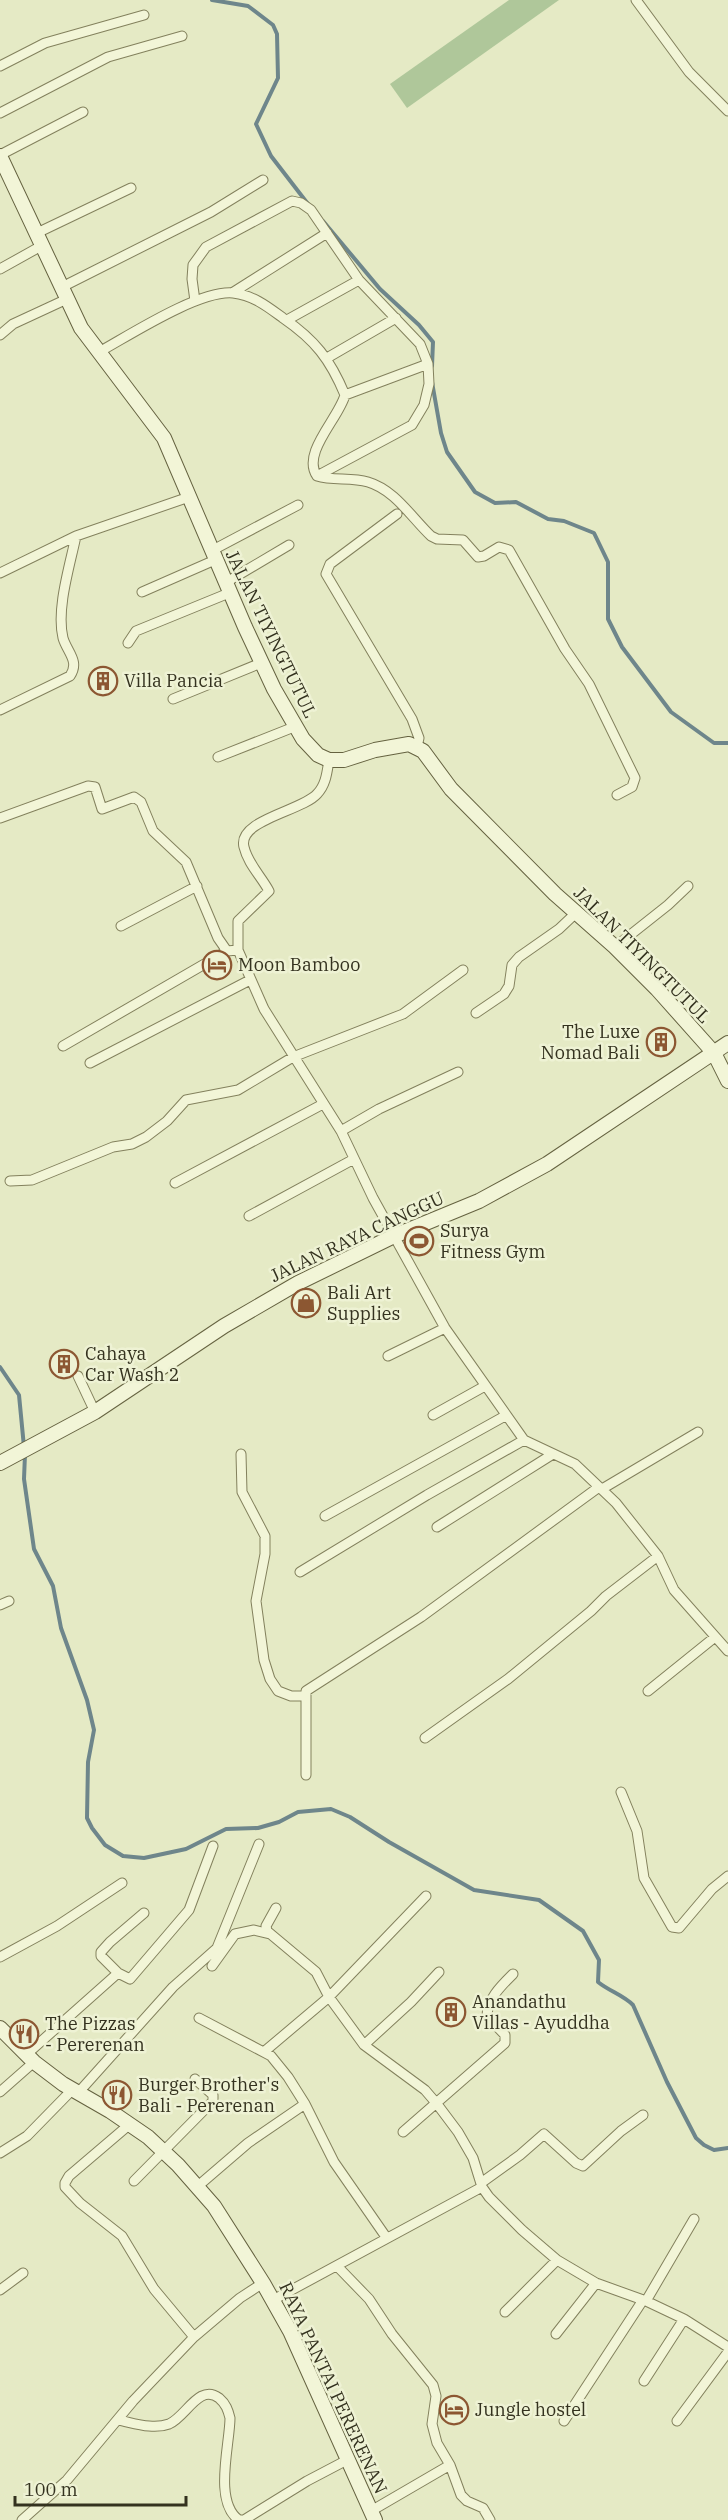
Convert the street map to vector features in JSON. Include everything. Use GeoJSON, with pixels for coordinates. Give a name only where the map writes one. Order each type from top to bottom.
{"type":"FeatureCollection","features":[{"type":"Feature","properties":{"kind":"street"},"geometry":{"type":"LineString","coordinates":[[636,0],[689,72],[728,111]]}},
{"type":"Feature","properties":{"kind":"street"},"geometry":{"type":"LineString","coordinates":[[0,66],[45,43],[144,15]]}},
{"type":"Feature","properties":{"kind":"street"},"geometry":{"type":"LineString","coordinates":[[0,113],[108,57],[182,36]]}},
{"type":"Feature","properties":{"kind":"street"},"geometry":{"type":"LineString","coordinates":[[0,155],[83,112]]}},
{"type":"Feature","properties":{"kind":"street","name":"JALAN TIYINGTUTUL"},"geometry":{"type":"LineString","coordinates":[[0,155],[81,328],[160,432],[261,663],[294,727],[318,755],[329,760]]}},
{"type":"Feature","properties":{"kind":"street"},"geometry":{"type":"LineString","coordinates":[[0,335],[13,324],[64,293],[211,212],[263,180]]}},
{"type":"Feature","properties":{"kind":"street"},"geometry":{"type":"LineString","coordinates":[[0,269],[40,239],[131,188]]}},
{"type":"Feature","properties":{"kind":"street"},"geometry":{"type":"LineString","coordinates":[[195,301],[192,279],[193,265],[198,255],[206,247],[292,201],[301,203],[311,210],[359,280],[420,344],[428,364],[429,384],[424,405],[412,425],[317,476]]}},
{"type":"Feature","properties":{"kind":"street"},"geometry":{"type":"LineString","coordinates":[[99,352],[195,301],[232,293],[327,234]]}},
{"type":"Feature","properties":{"kind":"street"},"geometry":{"type":"LineString","coordinates":[[287,320],[359,280]]}},
{"type":"Feature","properties":{"kind":"street"},"geometry":{"type":"LineString","coordinates":[[232,293],[254,299],[287,320],[318,345],[345,395]]}},
{"type":"Feature","properties":{"kind":"street"},"geometry":{"type":"LineString","coordinates":[[327,358],[396,318]]}},
{"type":"Feature","properties":{"kind":"street"},"geometry":{"type":"LineString","coordinates":[[317,476],[312,465],[318,445],[345,395],[428,364]]}},
{"type":"Feature","properties":{"kind":"street"},"geometry":{"type":"LineString","coordinates":[[317,476],[352,479],[383,489],[393,496],[430,536],[437,539],[463,540],[478,557],[499,547],[509,550],[565,649],[589,684],[635,778],[632,787],[617,795]]}},
{"type":"Feature","properties":{"kind":"street"},"geometry":{"type":"LineString","coordinates":[[0,573],[76,536],[189,497]]}},
{"type":"Feature","properties":{"kind":"street"},"geometry":{"type":"LineString","coordinates":[[142,592],[213,555],[298,505]]}},
{"type":"Feature","properties":{"kind":"street"},"geometry":{"type":"LineString","coordinates":[[397,514],[330,564],[326,574],[412,719],[419,738],[417,747],[409,744],[344,760],[329,760],[323,786],[317,795],[249,829],[243,836],[243,845],[247,856],[269,891],[238,921],[238,950],[264,1010],[340,1131],[445,1328],[485,1386],[524,1440],[574,1464],[616,1503],[658,1556],[674,1590],[728,1651]]}},
{"type":"Feature","properties":{"kind":"street"},"geometry":{"type":"LineString","coordinates":[[0,710],[70,676],[74,670],[75,665],[63,638],[62,610],[76,536]]}},
{"type":"Feature","properties":{"kind":"street"},"geometry":{"type":"LineString","coordinates":[[128,643],[136,631],[227,588],[289,545]]}},
{"type":"Feature","properties":{"kind":"street"},"geometry":{"type":"LineString","coordinates":[[173,699],[261,663]]}},
{"type":"Feature","properties":{"kind":"street"},"geometry":{"type":"LineString","coordinates":[[218,758],[294,727]]}},
{"type":"Feature","properties":{"kind":"street","name":"JALAN TIYINGTUTUL"},"geometry":{"type":"LineString","coordinates":[[417,747],[428,757],[451,789],[555,894],[615,947],[657,990],[714,1053],[728,1081]]}},
{"type":"Feature","properties":{"kind":"street"},"geometry":{"type":"LineString","coordinates":[[0,818],[88,786],[95,787],[102,809],[134,797],[141,802],[153,831],[186,862],[218,938],[227,951]]}},
{"type":"Feature","properties":{"kind":"street"},"geometry":{"type":"LineString","coordinates":[[121,926],[197,886]]}},
{"type":"Feature","properties":{"kind":"street"},"geometry":{"type":"LineString","coordinates":[[615,947],[688,886]]}},
{"type":"Feature","properties":{"kind":"street"},"geometry":{"type":"LineString","coordinates":[[476,1012],[504,994],[512,965],[519,957],[550,936],[577,912]]}},
{"type":"Feature","properties":{"kind":"street"},"geometry":{"type":"LineString","coordinates":[[63,1046],[227,951],[238,950]]}},
{"type":"Feature","properties":{"kind":"street"},"geometry":{"type":"LineString","coordinates":[[10,1181],[32,1180],[113,1147],[132,1144],[146,1137],[167,1121],[186,1100],[238,1090],[293,1058],[403,1014],[463,969]]}},
{"type":"Feature","properties":{"kind":"street"},"geometry":{"type":"LineString","coordinates":[[90,1063],[250,980]]}},
{"type":"Feature","properties":{"kind":"street","name":"JALAN RAYA CANGGU"},"geometry":{"type":"LineString","coordinates":[[0,1463],[95,1412],[262,1303],[394,1236],[479,1201],[547,1164],[728,1043]]}},
{"type":"Feature","properties":{"kind":"street"},"geometry":{"type":"LineString","coordinates":[[340,1131],[379,1109],[458,1072]]}},
{"type":"Feature","properties":{"kind":"street"},"geometry":{"type":"LineString","coordinates":[[175,1183],[323,1104]]}},
{"type":"Feature","properties":{"kind":"street"},"geometry":{"type":"LineString","coordinates":[[249,1216],[354,1159]]}},
{"type":"Feature","properties":{"kind":"street"},"geometry":{"type":"LineString","coordinates":[[388,1356],[445,1328]]}},
{"type":"Feature","properties":{"kind":"street"},"geometry":{"type":"LineString","coordinates":[[78,1376],[95,1412]]}},
{"type":"Feature","properties":{"kind":"street"},"geometry":{"type":"LineString","coordinates":[[433,1415],[485,1386]]}},
{"type":"Feature","properties":{"kind":"street"},"geometry":{"type":"LineString","coordinates":[[325,1516],[506,1416]]}},
{"type":"Feature","properties":{"kind":"street"},"geometry":{"type":"LineString","coordinates":[[306,1775],[304,1696],[309,1689],[421,1617],[600,1488],[698,1432]]}},
{"type":"Feature","properties":{"kind":"street"},"geometry":{"type":"LineString","coordinates":[[300,1572],[427,1495],[524,1440]]}},
{"type":"Feature","properties":{"kind":"street"},"geometry":{"type":"LineString","coordinates":[[241,1454],[242,1492],[265,1536],[265,1554],[256,1601],[264,1660],[270,1679],[278,1691],[291,1696],[304,1696]]}},
{"type":"Feature","properties":{"kind":"street"},"geometry":{"type":"LineString","coordinates":[[437,1527],[553,1454]]}},
{"type":"Feature","properties":{"kind":"street"},"geometry":{"type":"LineString","coordinates":[[424,1738],[508,1679],[606,1596],[658,1556]]}},
{"type":"Feature","properties":{"kind":"street"},"geometry":{"type":"LineString","coordinates":[[648,1691],[715,1637]]}},
{"type":"Feature","properties":{"kind":"street"},"geometry":{"type":"LineString","coordinates":[[621,1792],[637,1831],[644,1878],[672,1927],[679,1928],[712,1889],[728,1876]]}},
{"type":"Feature","properties":{"kind":"street"},"geometry":{"type":"LineString","coordinates":[[0,2153],[27,2136],[75,2092],[173,1987],[217,1948],[259,1844]]}},
{"type":"Feature","properties":{"kind":"street"},"geometry":{"type":"LineString","coordinates":[[144,1913],[101,1952],[101,1956],[118,1973],[130,1979],[189,1910],[213,1846]]}},
{"type":"Feature","properties":{"kind":"street"},"geometry":{"type":"LineString","coordinates":[[0,1957],[57,1926],[122,1883]]}},
{"type":"Feature","properties":{"kind":"street"},"geometry":{"type":"LineString","coordinates":[[265,2051],[329,1997],[426,1896]]}},
{"type":"Feature","properties":{"kind":"street"},"geometry":{"type":"LineString","coordinates":[[276,1908],[266,1926],[270,1934],[316,1972],[329,1997],[364,2044],[425,2090],[437,2104],[458,2132],[473,2158],[482,2185],[522,2230],[557,2260],[596,2283],[684,2319],[728,2346]]}},
{"type":"Feature","properties":{"kind":"street"},"geometry":{"type":"LineString","coordinates":[[212,1966],[235,1934],[254,1930],[270,1934]]}},
{"type":"Feature","properties":{"kind":"street"},"geometry":{"type":"LineString","coordinates":[[364,2044],[416,1997],[439,1972]]}},
{"type":"Feature","properties":{"kind":"street"},"geometry":{"type":"LineString","coordinates":[[0,2092],[31,2058],[118,1973]]}},
{"type":"Feature","properties":{"kind":"street"},"geometry":{"type":"LineString","coordinates":[[403,2132],[505,2043],[505,2035],[487,2016],[487,2012],[489,2004],[502,1985],[513,1974]]}},
{"type":"Feature","properties":{"kind":"street"},"geometry":{"type":"LineString","coordinates":[[199,2018],[265,2051],[288,2077],[305,2104],[334,2162],[386,2237]]}},
{"type":"Feature","properties":{"kind":"street","name":"RAYA PANTAI PERERENAN"},"geometry":{"type":"LineString","coordinates":[[0,2028],[31,2058],[75,2092],[130,2124],[162,2150],[198,2186],[214,2206],[273,2300],[312,2378],[346,2460],[373,2516]]}},
{"type":"Feature","properties":{"kind":"street"},"geometry":{"type":"LineString","coordinates":[[134,2181],[162,2150],[213,2101],[213,2095],[195,2079]]}},
{"type":"Feature","properties":{"kind":"street"},"geometry":{"type":"LineString","coordinates":[[198,2186],[248,2143],[305,2104]]}},
{"type":"Feature","properties":{"kind":"street"},"geometry":{"type":"LineString","coordinates":[[273,2300],[482,2185],[544,2134],[576,2163],[583,2166],[621,2131],[643,2115]]}},
{"type":"Feature","properties":{"kind":"street"},"geometry":{"type":"LineString","coordinates":[[130,2124],[69,2176],[65,2187],[80,2203],[122,2236],[153,2289],[194,2337]]}},
{"type":"Feature","properties":{"kind":"street"},"geometry":{"type":"LineString","coordinates":[[564,2421],[644,2301],[694,2219]]}},
{"type":"Feature","properties":{"kind":"street"},"geometry":{"type":"LineString","coordinates":[[505,2312],[557,2260]]}},
{"type":"Feature","properties":{"kind":"street"},"geometry":{"type":"LineString","coordinates":[[338,2266],[369,2299],[392,2334],[433,2385],[436,2396],[433,2432],[450,2465],[461,2495],[467,2501],[483,2508],[490,2520]]}},
{"type":"Feature","properties":{"kind":"street"},"geometry":{"type":"LineString","coordinates":[[0,2290],[23,2272]]}},
{"type":"Feature","properties":{"kind":"street"},"geometry":{"type":"LineString","coordinates":[[22,2520],[67,2480],[133,2401],[194,2337],[240,2298],[263,2283]]}},
{"type":"Feature","properties":{"kind":"street"},"geometry":{"type":"LineString","coordinates":[[555,2334],[596,2283]]}},
{"type":"Feature","properties":{"kind":"street"},"geometry":{"type":"LineString","coordinates":[[644,2380],[684,2319]]}},
{"type":"Feature","properties":{"kind":"street"},"geometry":{"type":"LineString","coordinates":[[677,2421],[728,2352]]}},
{"type":"Feature","properties":{"kind":"street"},"geometry":{"type":"LineString","coordinates":[[117,2420],[147,2426],[161,2426],[172,2423],[204,2394],[211,2394],[219,2398],[228,2407],[230,2418],[224,2487],[230,2509],[239,2520],[244,2520],[346,2460]]}},
{"type":"Feature","properties":{"kind":"street"},"geometry":{"type":"LineString","coordinates":[[373,2516],[450,2465]]}},
{"type":"Feature","properties":{"kind":"green space"},"geometry":{"type":"Polygon","coordinates":[[[509,0],[559,0],[407,108],[390,84],[509,0]]]}},
{"type":"Feature","properties":{"kind":"waterway"},"geometry":{"type":"LineString","coordinates":[[212,0],[248,6],[273,25],[277,34],[278,78],[256,124],[271,156],[308,204]]}},
{"type":"Feature","properties":{"kind":"waterway"},"geometry":{"type":"LineString","coordinates":[[323,221],[380,289],[419,325],[433,342],[432,366]]}},
{"type":"Feature","properties":{"kind":"waterway"},"geometry":{"type":"LineString","coordinates":[[432,382],[441,433],[447,452],[475,492],[495,503],[516,502],[548,519],[564,521],[594,533],[608,562],[608,619],[622,647],[671,712],[714,743],[728,743]]}},
{"type":"Feature","properties":{"kind":"waterway"},"geometry":{"type":"LineString","coordinates":[[0,1367],[19,1395],[24,1447]]}},
{"type":"Feature","properties":{"kind":"waterway"},"geometry":{"type":"LineString","coordinates":[[25,1454],[24,1479],[34,1549],[53,1586],[61,1628],[87,1700],[94,1730],[88,1762],[87,1818],[105,1845],[123,1856],[144,1858],[186,1849],[226,1829],[258,1828],[279,1822],[298,1812],[331,1809],[350,1817],[474,1890],[539,1900],[583,1931],[599,1960],[598,1982],[633,2005],[667,2082],[696,2138],[714,2150],[728,2148]]}},
{"type":"Feature","properties":{"kind":"place","name":"Villa Pancia"},"geometry":{"type":"Point","coordinates":[103,681]}},
{"type":"Feature","properties":{"kind":"place","name":"Moon Bamboo"},"geometry":{"type":"Point","coordinates":[217,965]}},
{"type":"Feature","properties":{"kind":"place","name":"The Luxe Nomad Bali"},"geometry":{"type":"Point","coordinates":[661,1042]}},
{"type":"Feature","properties":{"kind":"place","name":"Surya Fitness Gym"},"geometry":{"type":"Point","coordinates":[419,1241]}},
{"type":"Feature","properties":{"kind":"place","name":"Bali Art Supplies"},"geometry":{"type":"Point","coordinates":[306,1303]}},
{"type":"Feature","properties":{"kind":"place","name":"Cahaya Car Wash 2"},"geometry":{"type":"Point","coordinates":[64,1364]}},
{"type":"Feature","properties":{"kind":"place","name":"Anandathu Villas - Ayuddha"},"geometry":{"type":"Point","coordinates":[451,2012]}},
{"type":"Feature","properties":{"kind":"place","name":"The Pizzas - Pererenan"},"geometry":{"type":"Point","coordinates":[24,2034]}},
{"type":"Feature","properties":{"kind":"place","name":"Burger Brother's Bali - Pererenan"},"geometry":{"type":"Point","coordinates":[117,2095]}},
{"type":"Feature","properties":{"kind":"place","name":"Jungle hostel"},"geometry":{"type":"Point","coordinates":[454,2410]}}]}
